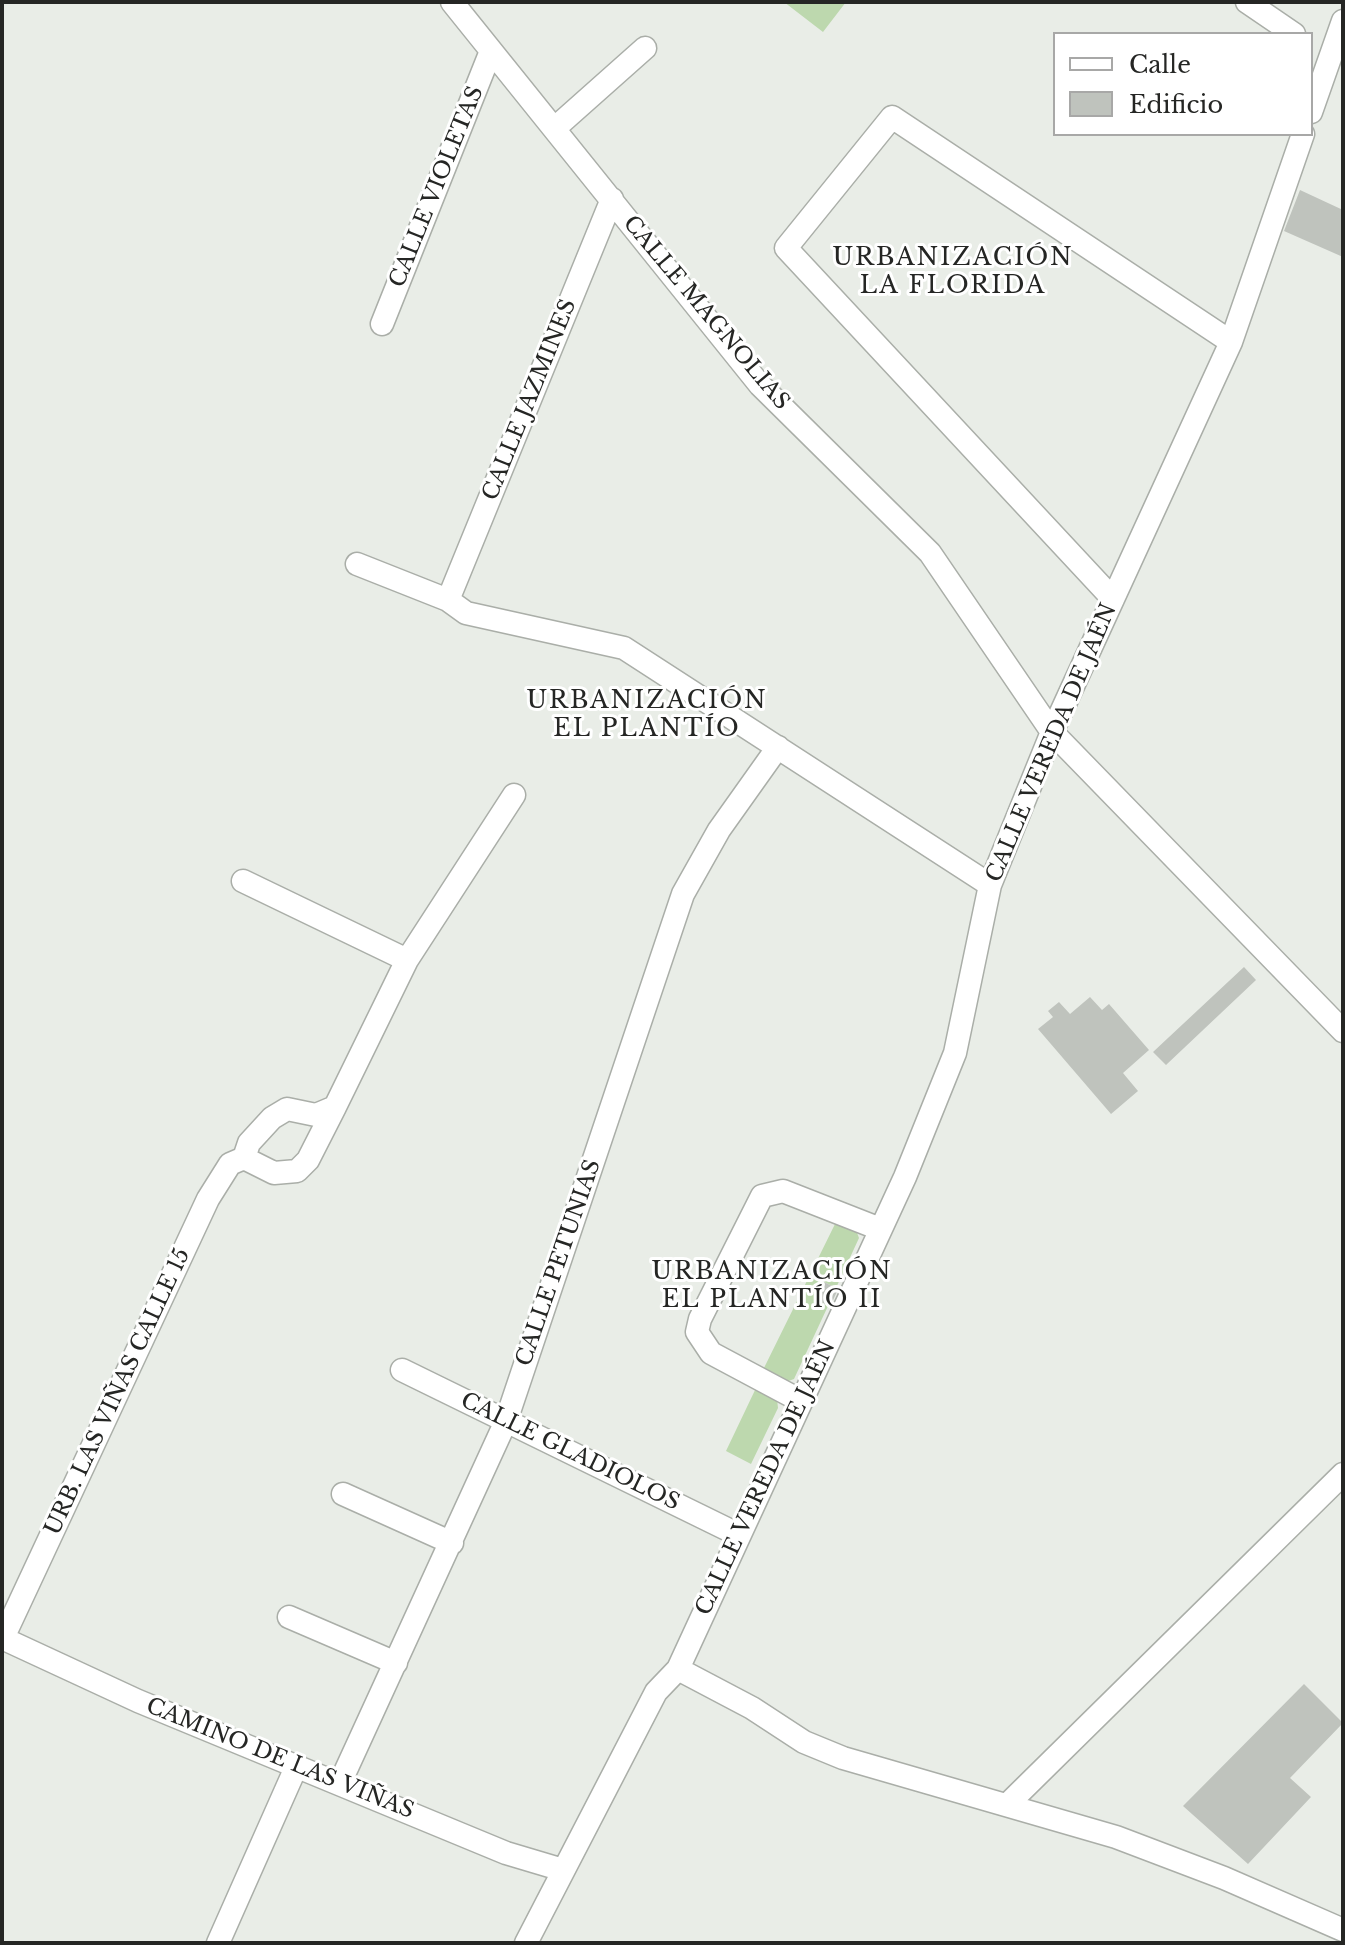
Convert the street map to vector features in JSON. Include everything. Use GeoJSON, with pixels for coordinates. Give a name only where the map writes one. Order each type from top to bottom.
{"type":"FeatureCollection","features":[{"type":"Feature","properties":{"kind":"street","name":"CALLE MAGNOLIAS"},"geometry":{"type":"LineString","coordinates":[[452,2],[760,385],[930,553],[1052,732],[1343,1031]]}},
{"type":"Feature","properties":{"kind":"street"},"geometry":{"type":"LineString","coordinates":[[1247,2],[1291,32]]}},
{"type":"Feature","properties":{"kind":"street"},"geometry":{"type":"LineString","coordinates":[[1313,99],[1320,52],[1343,21]]}},
{"type":"Feature","properties":{"kind":"street"},"geometry":{"type":"LineString","coordinates":[[555,128],[645,48]]}},
{"type":"Feature","properties":{"kind":"street","name":"CALLE VIOLETAS"},"geometry":{"type":"LineString","coordinates":[[382,324],[491,51]]}},
{"type":"Feature","properties":{"kind":"street"},"geometry":{"type":"LineString","coordinates":[[1113,599],[786,248],[892,117],[1231,342]]}},
{"type":"Feature","properties":{"kind":"street","name":"CALLE VEREDA DE JAÉN"},"geometry":{"type":"LineString","coordinates":[[526,1943],[656,1692],[678,1669],[880,1229],[955,1053],[990,885],[1052,732],[1231,342],[1302,136]]}},
{"type":"Feature","properties":{"kind":"street","name":"CALLE JAZMINES"},"geometry":{"type":"LineString","coordinates":[[448,600],[612,199]]}},
{"type":"Feature","properties":{"kind":"street"},"geometry":{"type":"LineString","coordinates":[[357,564],[448,600],[466,613],[624,648],[990,885]]}},
{"type":"Feature","properties":{"kind":"street","name":"CALLE PETUNIAS"},"geometry":{"type":"LineString","coordinates":[[340,1783],[506,1421],[683,894],[719,830],[778,747]]}},
{"type":"Feature","properties":{"kind":"street"},"geometry":{"type":"LineString","coordinates":[[244,1158],[274,1173],[297,1171],[308,1160],[407,960],[514,795]]}},
{"type":"Feature","properties":{"kind":"street"},"geometry":{"type":"LineString","coordinates":[[243,881],[407,960]]}},
{"type":"Feature","properties":{"kind":"street","name":"URB. LAS VIÑAS CALLE 15"},"geometry":{"type":"LineString","coordinates":[[2,1638],[208,1199],[230,1164],[244,1158],[249,1143],[259,1130],[287,1109],[316,1115],[335,1107]]}},
{"type":"Feature","properties":{"kind":"street"},"geometry":{"type":"LineString","coordinates":[[801,1401],[711,1353],[697,1332],[700,1319],[762,1196],[783,1191],[880,1229]]}},
{"type":"Feature","properties":{"kind":"street","name":"CALLE GLADIOLOS"},"geometry":{"type":"LineString","coordinates":[[402,1370],[739,1535]]}},
{"type":"Feature","properties":{"kind":"street"},"geometry":{"type":"LineString","coordinates":[[1008,1804],[1343,1474]]}},
{"type":"Feature","properties":{"kind":"street"},"geometry":{"type":"LineString","coordinates":[[343,1494],[452,1543]]}},
{"type":"Feature","properties":{"kind":"street"},"geometry":{"type":"LineString","coordinates":[[289,1617],[396,1663]]}},
{"type":"Feature","properties":{"kind":"street","name":"CAMINO DE LAS VIÑAS"},"geometry":{"type":"LineString","coordinates":[[2,1638],[138,1701],[506,1853],[563,1870]]}},
{"type":"Feature","properties":{"kind":"street"},"geometry":{"type":"LineString","coordinates":[[678,1669],[752,1708],[804,1742],[843,1758],[1116,1837],[1224,1878],[1343,1930]]}},
{"type":"Feature","properties":{"kind":"street"},"geometry":{"type":"LineString","coordinates":[[218,1943],[297,1765]]}},
{"type":"Feature","properties":{"kind":"green space"},"geometry":{"type":"Polygon","coordinates":[[[784,2],[846,2],[823,32],[784,2]]]}},
{"type":"Feature","properties":{"kind":"green space"},"geometry":{"type":"Polygon","coordinates":[[[836,1222],[856,1230],[859,1238],[836,1288],[822,1281],[814,1298],[828,1306],[794,1379],[783,1383],[762,1372],[836,1222]]]}},
{"type":"Feature","properties":{"kind":"green space"},"geometry":{"type":"Polygon","coordinates":[[[756,1388],[777,1399],[778,1408],[751,1464],[726,1451],[756,1388]]]}},
{"type":"Feature","properties":{"kind":"building"},"geometry":{"type":"Polygon","coordinates":[[[1300,190],[1343,210],[1343,257],[1284,231],[1300,190]]]}},
{"type":"Feature","properties":{"kind":"building"},"geometry":{"type":"Polygon","coordinates":[[[1244,967],[1256,980],[1166,1065],[1153,1052],[1244,967]]]}},
{"type":"Feature","properties":{"kind":"building"},"geometry":{"type":"Polygon","coordinates":[[[1090,997],[1102,1010],[1109,1004],[1149,1050],[1123,1073],[1138,1091],[1111,1114],[1038,1029],[1053,1017],[1048,1011],[1059,1002],[1070,1014],[1090,997]]]}},
{"type":"Feature","properties":{"kind":"building"},"geometry":{"type":"Polygon","coordinates":[[[822,1281],[838,1289],[830,1307],[814,1298],[822,1281]]]}},
{"type":"Feature","properties":{"kind":"building"},"geometry":{"type":"Polygon","coordinates":[[[1304,1684],[1343,1723],[1290,1778],[1311,1797],[1248,1864],[1183,1806],[1304,1684]]]}},
{"type":"Feature","properties":{"kind":"district","name":"URBANIZACIÓN LA FLORIDA"},"geometry":{"type":"Point","coordinates":[953,272]}},
{"type":"Feature","properties":{"kind":"district","name":"URBANIZACIÓN EL PLANTÍO"},"geometry":{"type":"Point","coordinates":[647,715]}},
{"type":"Feature","properties":{"kind":"district","name":"URBANIZACIÓN EL PLANTÍO II"},"geometry":{"type":"Point","coordinates":[772,1286]}}]}
